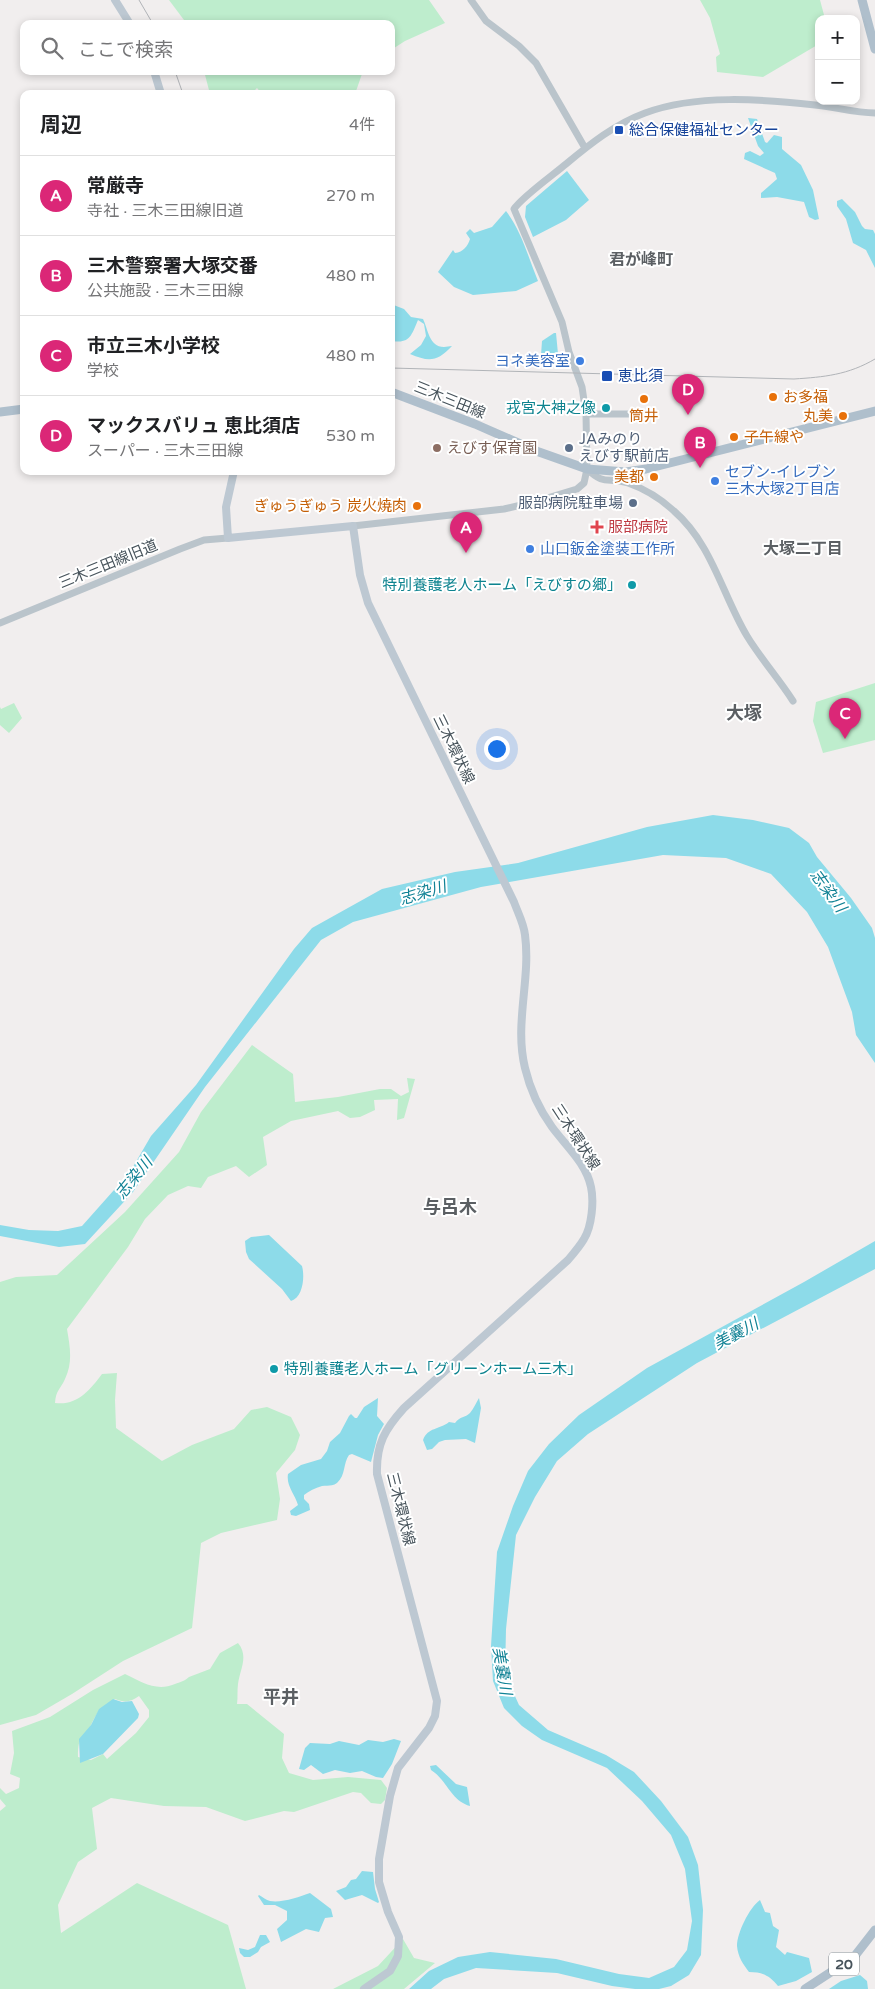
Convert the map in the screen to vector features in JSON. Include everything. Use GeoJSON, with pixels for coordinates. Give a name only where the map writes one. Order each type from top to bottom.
{"type":"FeatureCollection","features":[{"type":"Feature","properties":{"kind":"main road"},"geometry":{"type":"LineString","coordinates":[[115,0],[128,20]]}},
{"type":"Feature","properties":{"kind":"main road"},"geometry":{"type":"LineString","coordinates":[[862,0],[875,50]]}},
{"type":"Feature","properties":{"kind":"main road"},"geometry":{"type":"LineString","coordinates":[[155,75],[160,90]]}},
{"type":"Feature","properties":{"kind":"main road","name":"三木三田線"},"geometry":{"type":"LineString","coordinates":[[395,394],[475,424],[539,452],[587,469],[616,472],[646,469],[875,411]]}},
{"type":"Feature","properties":{"kind":"main road"},"geometry":{"type":"LineString","coordinates":[[0,412],[20,410]]}},
{"type":"Feature","properties":{"kind":"main road"},"geometry":{"type":"LineString","coordinates":[[233,475],[226,507],[228,538],[353,526]]}},
{"type":"Feature","properties":{"kind":"main road","name":"三木環状線"},"geometry":{"type":"LineString","coordinates":[[353,526],[360,576],[368,603],[511,895],[525,933],[526,955],[520,1039],[525,1066],[534,1093],[545,1116],[575,1154],[586,1173],[591,1187],[593,1207],[586,1237],[568,1260],[404,1408],[385,1430],[380,1443],[376,1459],[377,1474],[437,1701],[435,1716],[429,1728],[398,1768],[390,1796],[379,1859],[379,1882],[388,1912],[399,1937],[398,1956],[390,1971],[364,1989]]}},
{"type":"Feature","properties":{"kind":"main road","name":"20"},"geometry":{"type":"LineString","coordinates":[[805,1989],[854,1957],[875,1930]]}},
{"type":"Feature","properties":{"kind":"street"},"geometry":{"type":"LineString","coordinates":[[471,0],[486,21],[519,46],[536,63],[585,148]]}},
{"type":"Feature","properties":{"kind":"street"},"geometry":{"type":"LineString","coordinates":[[353,526],[484,512],[534,502],[577,489],[584,483],[587,469],[586,414],[582,387],[569,352],[562,322],[514,209],[585,148],[617,126],[644,113],[676,104],[697,101],[792,102],[875,114]]}},
{"type":"Feature","properties":{"kind":"street"},"geometry":{"type":"LineString","coordinates":[[586,414],[635,414]]}},
{"type":"Feature","properties":{"kind":"street"},"geometry":{"type":"LineString","coordinates":[[587,469],[600,480],[629,484],[657,497],[676,512],[704,548],[747,635],[794,702]]}},
{"type":"Feature","properties":{"kind":"street","name":"三木三田線旧道"},"geometry":{"type":"LineString","coordinates":[[0,623],[204,540],[228,538]]}},
{"type":"Feature","properties":{"kind":"green space"},"geometry":{"type":"Polygon","coordinates":[[[169,0],[429,0],[445,23],[395,47],[395,20],[184,20],[169,0]]]}},
{"type":"Feature","properties":{"kind":"green space"},"geometry":{"type":"Polygon","coordinates":[[[700,0],[820,0],[824,15],[815,15],[815,46],[763,77],[717,72],[716,57],[720,54],[710,18],[700,0]]]}},
{"type":"Feature","properties":{"kind":"green space"},"geometry":{"type":"Polygon","coordinates":[[[205,75],[362,75],[356,90],[259,90],[257,88],[255,90],[209,90],[205,75]]]}},
{"type":"Feature","properties":{"kind":"green space"},"geometry":{"type":"Polygon","coordinates":[[[875,683],[875,740],[823,753],[813,721],[816,702],[875,683]]]}},
{"type":"Feature","properties":{"kind":"green space"},"geometry":{"type":"Polygon","coordinates":[[[14,703],[22,718],[9,733],[0,725],[0,707],[1,709],[14,703]]]}},
{"type":"Feature","properties":{"kind":"green space"},"geometry":{"type":"Polygon","coordinates":[[[252,1045],[293,1074],[295,1102],[338,1097],[380,1089],[391,1089],[401,1096],[409,1092],[407,1078],[415,1079],[404,1118],[397,1120],[398,1099],[374,1100],[375,1110],[360,1117],[350,1118],[338,1111],[291,1121],[263,1137],[267,1165],[249,1177],[236,1166],[208,1177],[201,1188],[188,1186],[168,1195],[145,1219],[128,1247],[67,1329],[70,1348],[69,1367],[68,1373],[57,1393],[55,1403],[70,1402],[82,1396],[102,1374],[117,1373],[115,1400],[116,1428],[162,1461],[192,1445],[234,1429],[251,1410],[267,1407],[291,1417],[300,1435],[295,1450],[276,1473],[280,1499],[277,1520],[221,1533],[201,1543],[192,1628],[123,1661],[36,1715],[0,1725],[0,1282],[16,1277],[57,1275],[125,1212],[179,1152],[201,1112],[252,1045]]]}},
{"type":"Feature","properties":{"kind":"green space"},"geometry":{"type":"Polygon","coordinates":[[[238,1643],[241,1648],[243,1663],[238,1684],[237,1704],[247,1704],[284,1734],[282,1758],[289,1773],[313,1780],[348,1777],[381,1780],[387,1788],[385,1800],[381,1804],[371,1803],[361,1793],[353,1792],[294,1812],[284,1811],[245,1821],[206,1807],[164,1806],[111,1798],[92,1808],[97,1849],[78,1862],[58,1905],[61,1933],[137,1883],[228,1925],[246,1989],[0,1989],[0,1811],[6,1806],[0,1799],[0,1788],[6,1794],[19,1788],[20,1778],[10,1774],[14,1753],[12,1731],[50,1717],[93,1690],[125,1674],[149,1685],[168,1686],[210,1669],[220,1653],[238,1643]],[[139,1696],[133,1700],[122,1701],[115,1699],[110,1702],[98,1713],[80,1741],[78,1757],[91,1760],[103,1754],[107,1759],[136,1733],[149,1717],[149,1710],[139,1696]]]}},
{"type":"Feature","properties":{"kind":"green space"},"geometry":{"type":"Polygon","coordinates":[[[403,1939],[414,1958],[435,1963],[404,1989],[333,1989],[378,1966],[403,1939]]]}},
{"type":"Feature","properties":{"kind":"water"},"geometry":{"type":"Polygon","coordinates":[[[748,118],[757,119],[765,142],[767,143],[774,135],[782,137],[782,149],[801,165],[813,190],[819,219],[815,220],[809,217],[804,202],[777,197],[761,198],[761,193],[777,179],[775,173],[744,159],[745,153],[750,151],[760,156],[764,153],[758,146],[748,118]]]}},
{"type":"Feature","properties":{"kind":"water"},"geometry":{"type":"Polygon","coordinates":[[[567,171],[589,200],[566,220],[533,237],[525,217],[526,206],[567,171]]]}},
{"type":"Feature","properties":{"kind":"water"},"geometry":{"type":"Polygon","coordinates":[[[842,199],[855,212],[862,226],[865,229],[873,230],[875,234],[875,268],[866,250],[853,243],[846,219],[837,206],[837,201],[842,199]]]}},
{"type":"Feature","properties":{"kind":"water"},"geometry":{"type":"Polygon","coordinates":[[[506,211],[521,236],[538,281],[516,291],[473,295],[454,287],[438,272],[453,250],[455,253],[463,250],[470,239],[466,233],[470,229],[474,233],[492,227],[506,211]]]}},
{"type":"Feature","properties":{"kind":"water"},"geometry":{"type":"Polygon","coordinates":[[[395,306],[404,309],[411,317],[423,319],[435,344],[444,347],[452,346],[442,355],[432,359],[410,354],[421,345],[426,336],[424,324],[418,320],[410,337],[399,342],[395,341],[395,306]]]}},
{"type":"Feature","properties":{"kind":"water"},"geometry":{"type":"Polygon","coordinates":[[[556,333],[558,354],[556,356],[541,355],[542,341],[556,333]]]}},
{"type":"Feature","properties":{"kind":"water","name":"志染川"},"geometry":{"type":"Polygon","coordinates":[[[713,815],[753,820],[789,828],[809,843],[817,857],[851,898],[872,928],[875,938],[875,1063],[856,1035],[852,1012],[828,947],[807,912],[771,874],[726,858],[663,855],[481,887],[353,922],[321,940],[205,1087],[133,1192],[85,1244],[59,1247],[0,1236],[0,1225],[29,1230],[58,1231],[82,1226],[130,1172],[151,1136],[196,1085],[294,949],[312,928],[382,889],[455,872],[518,863],[647,827],[713,815]]]}},
{"type":"Feature","properties":{"kind":"water"},"geometry":{"type":"Polygon","coordinates":[[[269,1235],[302,1266],[301,1291],[291,1301],[282,1289],[249,1259],[246,1252],[245,1241],[251,1237],[269,1235]]]}},
{"type":"Feature","properties":{"kind":"water","name":"美嚢川"},"geometry":{"type":"Polygon","coordinates":[[[875,1241],[875,1269],[697,1363],[588,1434],[557,1461],[535,1497],[516,1535],[506,1629],[505,1674],[519,1705],[548,1730],[606,1755],[634,1772],[661,1801],[688,1837],[698,1865],[703,1910],[701,1955],[689,1975],[671,1986],[659,1989],[635,1989],[612,1986],[557,1973],[476,1968],[444,1979],[431,1989],[409,1989],[429,1971],[458,1957],[490,1952],[556,1959],[619,1974],[649,1978],[674,1967],[687,1950],[692,1921],[685,1869],[671,1835],[642,1801],[607,1768],[542,1740],[522,1726],[504,1708],[493,1681],[491,1646],[497,1552],[528,1471],[549,1444],[579,1415],[647,1368],[875,1241]]]}},
{"type":"Feature","properties":{"kind":"water"},"geometry":{"type":"Polygon","coordinates":[[[378,1398],[377,1416],[384,1424],[378,1435],[371,1462],[352,1454],[349,1455],[340,1480],[335,1484],[319,1487],[304,1495],[310,1510],[296,1516],[291,1515],[290,1511],[298,1505],[289,1486],[288,1474],[301,1465],[321,1459],[327,1451],[330,1442],[340,1433],[349,1416],[351,1414],[357,1418],[364,1407],[378,1398]]]}},
{"type":"Feature","properties":{"kind":"water"},"geometry":{"type":"Polygon","coordinates":[[[479,1398],[481,1408],[475,1443],[466,1439],[445,1440],[439,1442],[432,1449],[427,1450],[423,1440],[428,1433],[449,1422],[455,1423],[468,1415],[479,1398]]]}},
{"type":"Feature","properties":{"kind":"water"},"geometry":{"type":"Polygon","coordinates":[[[113,1699],[122,1702],[132,1701],[139,1714],[138,1718],[103,1754],[80,1763],[79,1739],[91,1725],[99,1709],[113,1699]]]}},
{"type":"Feature","properties":{"kind":"water"},"geometry":{"type":"Polygon","coordinates":[[[394,1739],[401,1741],[392,1764],[383,1778],[362,1771],[350,1773],[335,1770],[323,1774],[311,1765],[304,1770],[299,1769],[305,1748],[310,1743],[330,1744],[339,1741],[359,1745],[368,1740],[383,1742],[394,1739]]]}},
{"type":"Feature","properties":{"kind":"water"},"geometry":{"type":"Polygon","coordinates":[[[436,1765],[456,1784],[467,1787],[470,1806],[458,1800],[431,1770],[430,1766],[436,1765]]]}},
{"type":"Feature","properties":{"kind":"water"},"geometry":{"type":"Polygon","coordinates":[[[362,1871],[373,1872],[378,1903],[362,1895],[345,1900],[336,1891],[346,1887],[362,1871]]]}},
{"type":"Feature","properties":{"kind":"water"},"geometry":{"type":"Polygon","coordinates":[[[310,1893],[331,1909],[333,1917],[325,1918],[319,1932],[306,1929],[281,1942],[277,1929],[287,1920],[287,1911],[275,1905],[264,1905],[258,1896],[270,1901],[280,1901],[310,1893]]]}},
{"type":"Feature","properties":{"kind":"water"},"geometry":{"type":"Polygon","coordinates":[[[760,1900],[765,1912],[770,1913],[773,1926],[779,1930],[776,1947],[785,1955],[787,1952],[809,1958],[812,1972],[796,1981],[778,1986],[766,1975],[749,1972],[738,1954],[737,1946],[741,1928],[748,1915],[760,1900]]]}},
{"type":"Feature","properties":{"kind":"water"},"geometry":{"type":"Polygon","coordinates":[[[260,1935],[266,1935],[270,1942],[250,1957],[244,1957],[240,1953],[239,1948],[248,1950],[255,1947],[260,1935]]]}},
{"type":"Feature","properties":{"kind":"water"},"geometry":{"type":"Polygon","coordinates":[[[860,1975],[867,1981],[868,1989],[829,1989],[841,1981],[860,1975]]]}},
{"type":"Feature","properties":{"kind":"railway"},"geometry":{"type":"LineString","coordinates":[[139,0],[151,20]]}},
{"type":"Feature","properties":{"kind":"railway"},"geometry":{"type":"LineString","coordinates":[[176,75],[182,90]]}},
{"type":"Feature","properties":{"kind":"railway"},"geometry":{"type":"LineString","coordinates":[[395,368],[794,379],[845,372],[875,359]]}},
{"type":"Feature","properties":{"kind":"place","name":"総合保健福祉センター"},"geometry":{"type":"Point","coordinates":[619,130]}},
{"type":"Feature","properties":{"kind":"place","name":"ヨネ美容室"},"geometry":{"type":"Point","coordinates":[580,361]}},
{"type":"Feature","properties":{"kind":"place","name":"恵比須"},"geometry":{"type":"Point","coordinates":[607,376]}},
{"type":"Feature","properties":{"kind":"place","name":"お多福"},"geometry":{"type":"Point","coordinates":[773,397]}},
{"type":"Feature","properties":{"kind":"place","name":"筒井"},"geometry":{"type":"Point","coordinates":[644,399]}},
{"type":"Feature","properties":{"kind":"place","name":"戎宮大神之像"},"geometry":{"type":"Point","coordinates":[606,408]}},
{"type":"Feature","properties":{"kind":"place","name":"マックスバリュ 恵比須店"},"geometry":{"type":"Point","coordinates":[688,415]}},
{"type":"Feature","properties":{"kind":"place","name":"丸美"},"geometry":{"type":"Point","coordinates":[843,416]}},
{"type":"Feature","properties":{"kind":"place","name":"子午線や"},"geometry":{"type":"Point","coordinates":[734,437]}},
{"type":"Feature","properties":{"kind":"place","name":"えびす保育園"},"geometry":{"type":"Point","coordinates":[437,448]}},
{"type":"Feature","properties":{"kind":"place","name":"JAみのり えびす駅前店"},"geometry":{"type":"Point","coordinates":[569,448]}},
{"type":"Feature","properties":{"kind":"place","name":"三木警察署大塚交番"},"geometry":{"type":"Point","coordinates":[700,468]}},
{"type":"Feature","properties":{"kind":"place","name":"美都"},"geometry":{"type":"Point","coordinates":[654,477]}},
{"type":"Feature","properties":{"kind":"place","name":"セブン-イレブン 三木大塚2丁目店"},"geometry":{"type":"Point","coordinates":[715,481]}},
{"type":"Feature","properties":{"kind":"place","name":"服部病院駐車場"},"geometry":{"type":"Point","coordinates":[633,503]}},
{"type":"Feature","properties":{"kind":"place","name":"ぎゅうぎゅう 炭火焼肉"},"geometry":{"type":"Point","coordinates":[417,506]}},
{"type":"Feature","properties":{"kind":"place","name":"服部病院"},"geometry":{"type":"Point","coordinates":[597,527]}},
{"type":"Feature","properties":{"kind":"place","name":"山口鈑金塗装工作所"},"geometry":{"type":"Point","coordinates":[530,549]}},
{"type":"Feature","properties":{"kind":"place","name":"常厳寺"},"geometry":{"type":"Point","coordinates":[466,553]}},
{"type":"Feature","properties":{"kind":"place","name":"特別養護老人ホーム「えびすの郷」"},"geometry":{"type":"Point","coordinates":[632,585]}},
{"type":"Feature","properties":{"kind":"place","name":"市立三木小学校"},"geometry":{"type":"Point","coordinates":[845,739]}},
{"type":"Feature","properties":{"kind":"place","name":"特別養護老人ホーム「グリーンホーム三木」"},"geometry":{"type":"Point","coordinates":[274,1369]}},
{"type":"Feature","properties":{"kind":"district","name":"君が峰町"},"geometry":{"type":"Point","coordinates":[641,260]}},
{"type":"Feature","properties":{"kind":"district","name":"大塚二丁目"},"geometry":{"type":"Point","coordinates":[803,549]}},
{"type":"Feature","properties":{"kind":"district","name":"大塚"},"geometry":{"type":"Point","coordinates":[744,713]}},
{"type":"Feature","properties":{"kind":"district","name":"与呂木"},"geometry":{"type":"Point","coordinates":[450,1207]}},
{"type":"Feature","properties":{"kind":"district","name":"平井"},"geometry":{"type":"Point","coordinates":[281,1697]}}]}
